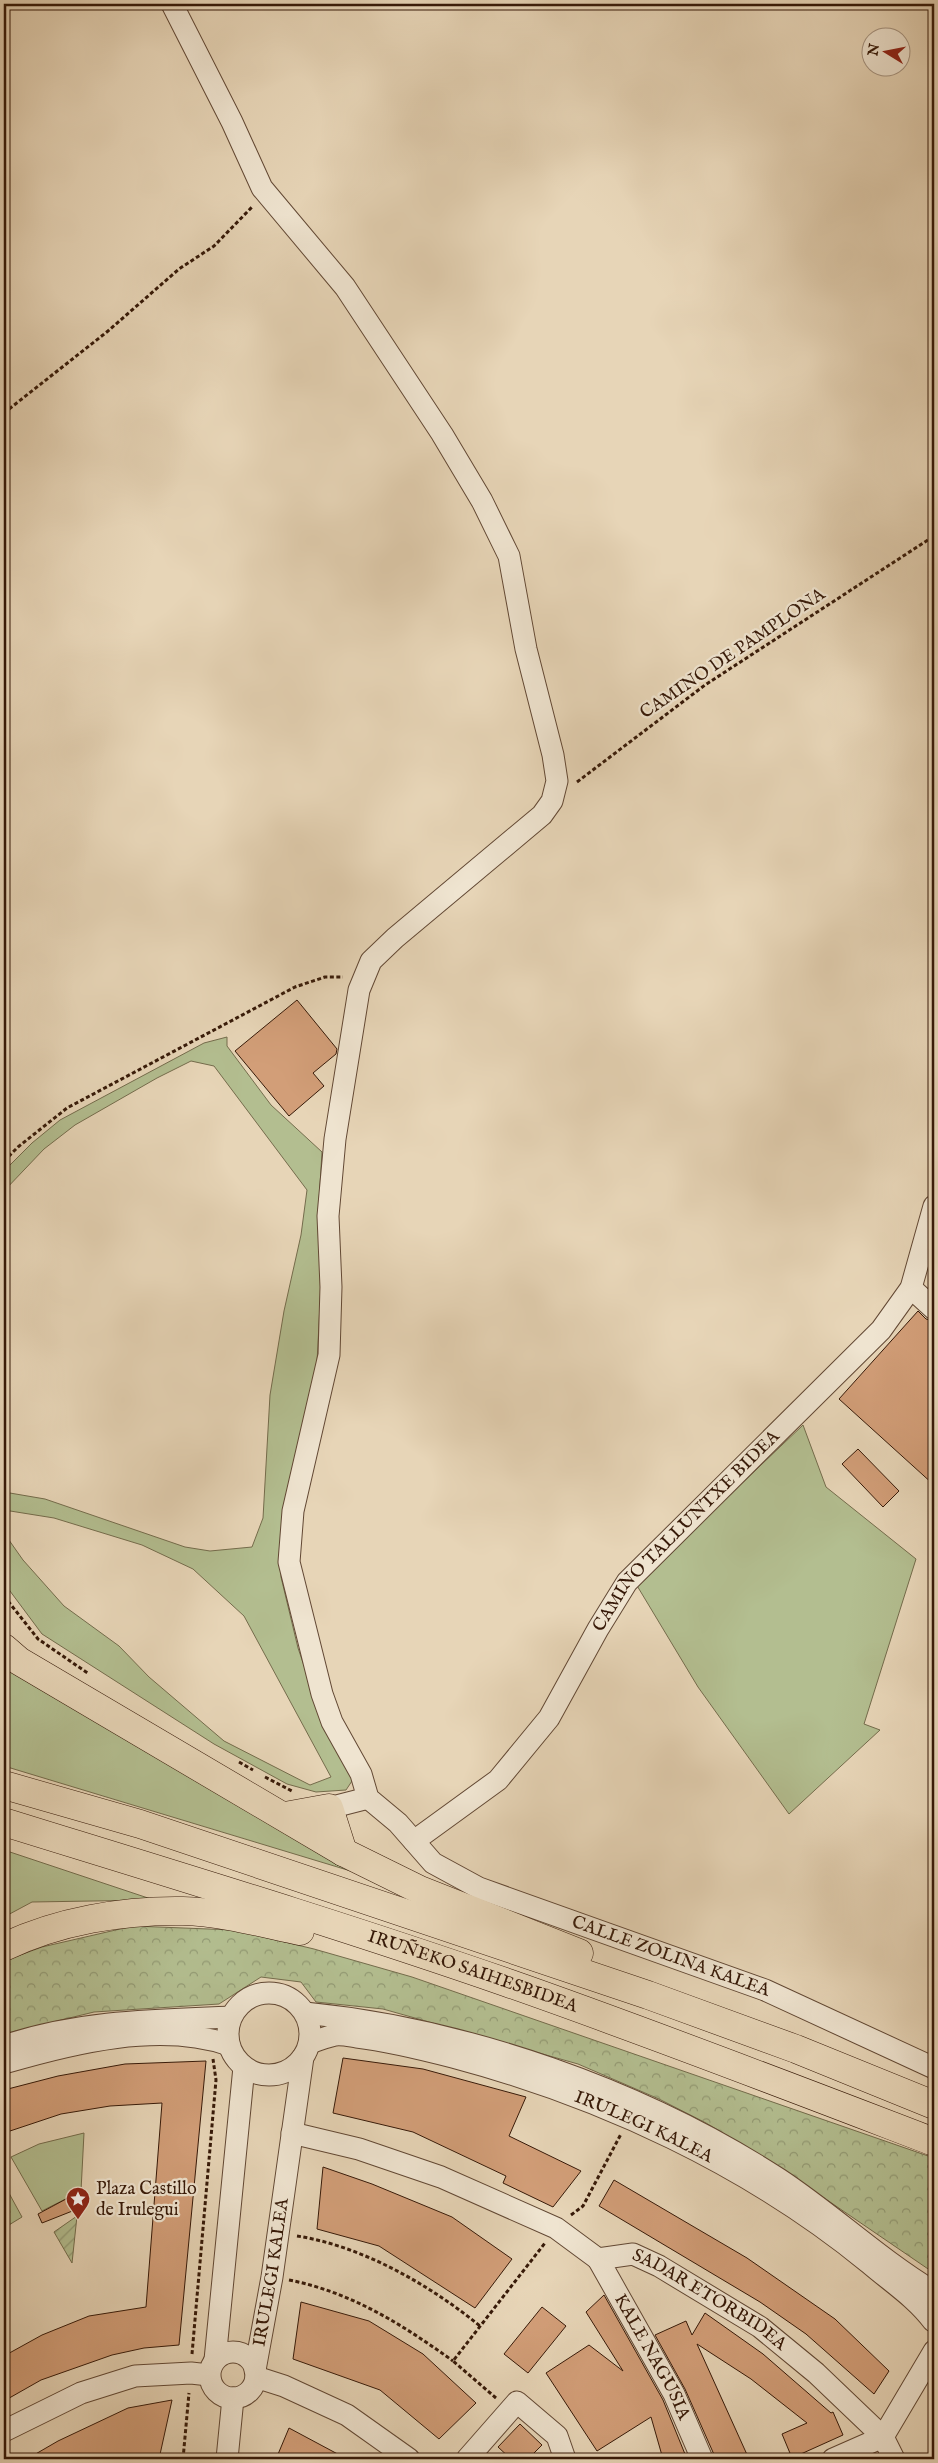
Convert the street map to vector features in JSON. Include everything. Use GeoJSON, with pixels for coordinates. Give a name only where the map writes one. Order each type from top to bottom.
{"type":"FeatureCollection","features":[{"type":"Feature","properties":{"kind":"highway"},"geometry":{"type":"LineString","coordinates":[[4,1648],[19,1661],[292,1805],[344,1852],[429,1894],[720,2006],[753,2033]]}},
{"type":"Feature","properties":{"kind":"highway","name":"IRUÑEKO SAIHESBIDEA"},"geometry":{"type":"LineString","coordinates":[[4,1785],[140,1824],[638,1991],[753,2033],[934,2105]]}},
{"type":"Feature","properties":{"kind":"highway"},"geometry":{"type":"LineString","coordinates":[[292,1805],[329,1808],[344,1852]]}},
{"type":"Feature","properties":{"kind":"highway","name":"IRUÑEKO SAIHESBIDEA"},"geometry":{"type":"LineString","coordinates":[[4,1822],[208,1885],[507,1983],[934,2142]]}},
{"type":"Feature","properties":{"kind":"highway"},"geometry":{"type":"LineString","coordinates":[[4,1947],[22,1939],[85,1921],[132,1912],[184,1911],[237,1918],[307,1933],[385,1956],[587,2024],[710,2057]]}},
{"type":"Feature","properties":{"kind":"street"},"geometry":{"type":"LineString","coordinates":[[172,4],[232,122],[262,188],[345,286],[442,434],[482,501],[509,556],[526,649],[553,755],[557,781],[552,801],[542,814],[371,961],[359,990],[335,1139],[328,1216],[331,1287],[329,1355],[293,1511],[289,1562],[322,1694],[332,1722],[361,1774],[368,1798],[329,1808]]}},
{"type":"Feature","properties":{"kind":"street","name":"CAMINO TALLUNTXE BIDEA"},"geometry":{"type":"LineString","coordinates":[[414,1841],[498,1780],[549,1718],[598,1629],[627,1582],[881,1330],[911,1288],[934,1206]]}},
{"type":"Feature","properties":{"kind":"street"},"geometry":{"type":"LineString","coordinates":[[911,1288],[934,1309]]}},
{"type":"Feature","properties":{"kind":"street","name":"CALLE ZOLINA KALEA"},"geometry":{"type":"LineString","coordinates":[[368,1798],[398,1823],[433,1863],[479,1888],[765,1990],[934,2068]]}},
{"type":"Feature","properties":{"kind":"street"},"geometry":{"type":"LineString","coordinates":[[267,1993],[286,1996],[297,2003],[305,2013],[310,2028],[306,2050],[288,2070],[269,2076],[256,2073],[244,2067],[234,2057],[229,2045],[228,2031],[231,2017],[238,2006],[248,1998],[267,1993]]}},
{"type":"Feature","properties":{"kind":"street","name":"IRULEGI KALEA"},"geometry":{"type":"LineString","coordinates":[[305,2013],[337,2016],[430,2035],[516,2058],[589,2083],[652,2109],[718,2143],[778,2178],[850,2230],[912,2279],[934,2292]]}},
{"type":"Feature","properties":{"kind":"street"},"geometry":{"type":"LineString","coordinates":[[4,2046],[68,2030],[118,2022],[231,2017]]}},
{"type":"Feature","properties":{"kind":"street","name":"IRULEGI KALEA"},"geometry":{"type":"LineString","coordinates":[[256,2374],[306,2050],[336,2034],[377,2039],[429,2050],[518,2074],[630,2118],[693,2148],[781,2199],[842,2241],[922,2306],[934,2324]]}},
{"type":"Feature","properties":{"kind":"street"},"geometry":{"type":"LineString","coordinates":[[4,2063],[86,2043],[146,2036],[184,2035],[209,2038],[229,2045]]}},
{"type":"Feature","properties":{"kind":"street"},"geometry":{"type":"LineString","coordinates":[[244,2067],[205,2369],[214,2389],[226,2398],[234,2398],[246,2394],[251,2390],[256,2374]]}},
{"type":"Feature","properties":{"kind":"street"},"geometry":{"type":"LineString","coordinates":[[292,2133],[359,2149],[441,2177],[556,2228],[598,2259]]}},
{"type":"Feature","properties":{"kind":"street","name":"SADAR ETORBIDEA"},"geometry":{"type":"LineString","coordinates":[[598,2259],[633,2254],[659,2266],[760,2326],[816,2373],[883,2437],[894,2459]]}},
{"type":"Feature","properties":{"kind":"street","name":"KALE NAGUSIA"},"geometry":{"type":"LineString","coordinates":[[598,2259],[674,2394],[702,2459]]}},
{"type":"Feature","properties":{"kind":"street"},"geometry":{"type":"LineString","coordinates":[[833,2459],[883,2437],[934,2351]]}},
{"type":"Feature","properties":{"kind":"street"},"geometry":{"type":"LineString","coordinates":[[4,2431],[82,2393],[135,2376],[205,2369],[220,2355],[235,2352],[248,2357],[256,2374],[347,2415],[409,2459]]}},
{"type":"Feature","properties":{"kind":"street"},"geometry":{"type":"LineString","coordinates":[[227,2459],[234,2398]]}},
{"type":"Feature","properties":{"kind":"street"},"geometry":{"type":"LineString","coordinates":[[466,2459],[517,2402],[557,2436],[565,2459]]}},
{"type":"Feature","properties":{"kind":"path"},"geometry":{"type":"LineString","coordinates":[[4,413],[108,331],[179,269],[214,246],[258,200],[262,188]]}},
{"type":"Feature","properties":{"kind":"path","name":"CAMINO DE PAMPLONA"},"geometry":{"type":"LineString","coordinates":[[552,801],[705,685],[934,536]]}},
{"type":"Feature","properties":{"kind":"path"},"geometry":{"type":"LineString","coordinates":[[4,1161],[18,1147],[67,1108],[295,988],[325,977],[364,977]]}},
{"type":"Feature","properties":{"kind":"path"},"geometry":{"type":"LineString","coordinates":[[4,1596],[38,1638],[90,1675]]}},
{"type":"Feature","properties":{"kind":"path"},"geometry":{"type":"LineString","coordinates":[[238,1761],[292,1805]]}},
{"type":"Feature","properties":{"kind":"path"},"geometry":{"type":"LineString","coordinates":[[183,2459],[205,2369],[216,2080],[215,2065],[210,2056]]}},
{"type":"Feature","properties":{"kind":"path"},"geometry":{"type":"LineString","coordinates":[[453,2361],[556,2228],[583,2206],[630,2118]]}},
{"type":"Feature","properties":{"kind":"path"},"geometry":{"type":"LineString","coordinates":[[278,2233],[339,2245],[448,2300],[480,2326]]}},
{"type":"Feature","properties":{"kind":"path"},"geometry":{"type":"LineString","coordinates":[[272,2277],[309,2285],[379,2312],[411,2331],[453,2361],[510,2410]]}},
{"type":"Feature","properties":{"kind":"green space"},"geometry":{"type":"Polygon","coordinates":[[[227,1037],[227,1046],[271,1105],[322,1152],[318,1218],[321,1285],[317,1362],[281,1546],[281,1577],[298,1648],[319,1709],[349,1766],[352,1781],[346,1790],[316,1792],[287,1784],[214,1744],[42,1634],[4,1583],[4,1533],[23,1560],[64,1606],[119,1646],[149,1677],[224,1741],[310,1785],[331,1777],[244,1616],[193,1569],[142,1545],[54,1518],[4,1510],[4,1492],[45,1499],[185,1547],[210,1551],[252,1547],[263,1518],[270,1395],[284,1311],[301,1235],[307,1190],[214,1066],[191,1061],[157,1078],[75,1125],[44,1149],[4,1191],[4,1171],[32,1143],[60,1120],[204,1043],[227,1037]]]}},
{"type":"Feature","properties":{"kind":"green space"},"geometry":{"type":"Polygon","coordinates":[[[803,1425],[826,1487],[916,1559],[864,1724],[880,1730],[789,1814],[698,1687],[636,1584],[803,1425]]]}},
{"type":"Feature","properties":{"kind":"green space"},"geometry":{"type":"Polygon","coordinates":[[[4,1664],[354,1872],[4,1766],[4,1664]]]}},
{"type":"Feature","properties":{"kind":"green space"},"geometry":{"type":"Polygon","coordinates":[[[4,1850],[154,1900],[32,1902],[4,1917],[4,1850]]]}},
{"type":"Feature","properties":{"kind":"green space"},"geometry":{"type":"Polygon","coordinates":[[[133,1926],[234,1930],[314,1949],[412,1977],[934,2158],[934,2273],[770,2161],[706,2123],[659,2099],[578,2064],[383,2009],[316,2002],[301,1982],[261,1977],[219,2004],[94,2012],[4,2034],[4,1961],[42,1947],[133,1926]]]}},
{"type":"Feature","properties":{"kind":"green space"},"geometry":{"type":"Polygon","coordinates":[[[84,2133],[81,2191],[42,2211],[11,2157],[39,2144],[84,2133]]]}},
{"type":"Feature","properties":{"kind":"green space"},"geometry":{"type":"Polygon","coordinates":[[[4,2184],[22,2217],[4,2228],[4,2184]]]}},
{"type":"Feature","properties":{"kind":"green space"},"geometry":{"type":"Polygon","coordinates":[[[77,2216],[72,2263],[54,2232],[77,2216]]]}},
{"type":"Feature","properties":{"kind":"building"},"geometry":{"type":"Polygon","coordinates":[[[297,1000],[337,1049],[336,1054],[313,1073],[324,1086],[289,1116],[235,1051],[297,1000]]]}},
{"type":"Feature","properties":{"kind":"building"},"geometry":{"type":"Polygon","coordinates":[[[918,1311],[926,1319],[934,1321],[934,1485],[839,1399],[918,1311]]]}},
{"type":"Feature","properties":{"kind":"building"},"geometry":{"type":"Polygon","coordinates":[[[858,1449],[899,1491],[883,1507],[842,1464],[858,1449]]]}},
{"type":"Feature","properties":{"kind":"building"},"geometry":{"type":"Polygon","coordinates":[[[343,2058],[423,2069],[526,2097],[509,2136],[581,2171],[553,2207],[503,2183],[506,2176],[413,2132],[333,2113],[343,2058]]]}},
{"type":"Feature","properties":{"kind":"building"},"geometry":{"type":"Polygon","coordinates":[[[206,2061],[179,2345],[144,2348],[112,2355],[41,2380],[4,2401],[4,2356],[42,2335],[89,2316],[146,2307],[162,2103],[110,2106],[61,2114],[4,2133],[4,2090],[58,2076],[125,2064],[206,2061]]]}},
{"type":"Feature","properties":{"kind":"building"},"geometry":{"type":"Polygon","coordinates":[[[323,2167],[372,2184],[452,2217],[512,2259],[475,2308],[379,2246],[317,2229],[323,2167]]]}},
{"type":"Feature","properties":{"kind":"building"},"geometry":{"type":"Polygon","coordinates":[[[614,2180],[747,2258],[835,2319],[889,2371],[874,2394],[806,2334],[760,2302],[599,2206],[614,2180]]]}},
{"type":"Feature","properties":{"kind":"building"},"geometry":{"type":"Polygon","coordinates":[[[81,2191],[80,2208],[42,2223],[38,2214],[81,2191]]]}},
{"type":"Feature","properties":{"kind":"building"},"geometry":{"type":"Polygon","coordinates":[[[604,2295],[663,2400],[687,2459],[663,2459],[651,2417],[597,2451],[546,2373],[589,2345],[623,2371],[586,2312],[604,2295]]]}},
{"type":"Feature","properties":{"kind":"building"},"geometry":{"type":"Polygon","coordinates":[[[301,2302],[369,2321],[423,2354],[476,2403],[439,2439],[380,2390],[293,2359],[301,2302]]]}},
{"type":"Feature","properties":{"kind":"building"},"geometry":{"type":"Polygon","coordinates":[[[542,2307],[566,2326],[528,2373],[504,2354],[542,2307]]]}},
{"type":"Feature","properties":{"kind":"building"},"geometry":{"type":"Polygon","coordinates":[[[705,2313],[763,2354],[831,2413],[833,2412],[843,2435],[792,2458],[782,2434],[807,2423],[751,2379],[697,2344],[749,2459],[716,2459],[685,2389],[655,2335],[686,2321],[692,2335],[705,2313]]]}},
{"type":"Feature","properties":{"kind":"building"},"geometry":{"type":"Polygon","coordinates":[[[172,2400],[159,2459],[27,2459],[58,2441],[128,2408],[172,2400]]]}},
{"type":"Feature","properties":{"kind":"building"},"geometry":{"type":"Polygon","coordinates":[[[520,2424],[542,2445],[528,2459],[511,2459],[498,2447],[520,2424]]]}},
{"type":"Feature","properties":{"kind":"building"},"geometry":{"type":"Polygon","coordinates":[[[289,2428],[347,2459],[276,2459],[289,2428]]]}},
{"type":"Feature","properties":{"kind":"place","name":"Plaza Castillo de Irulegui"},"geometry":{"type":"Point","coordinates":[78,2220]}}]}
